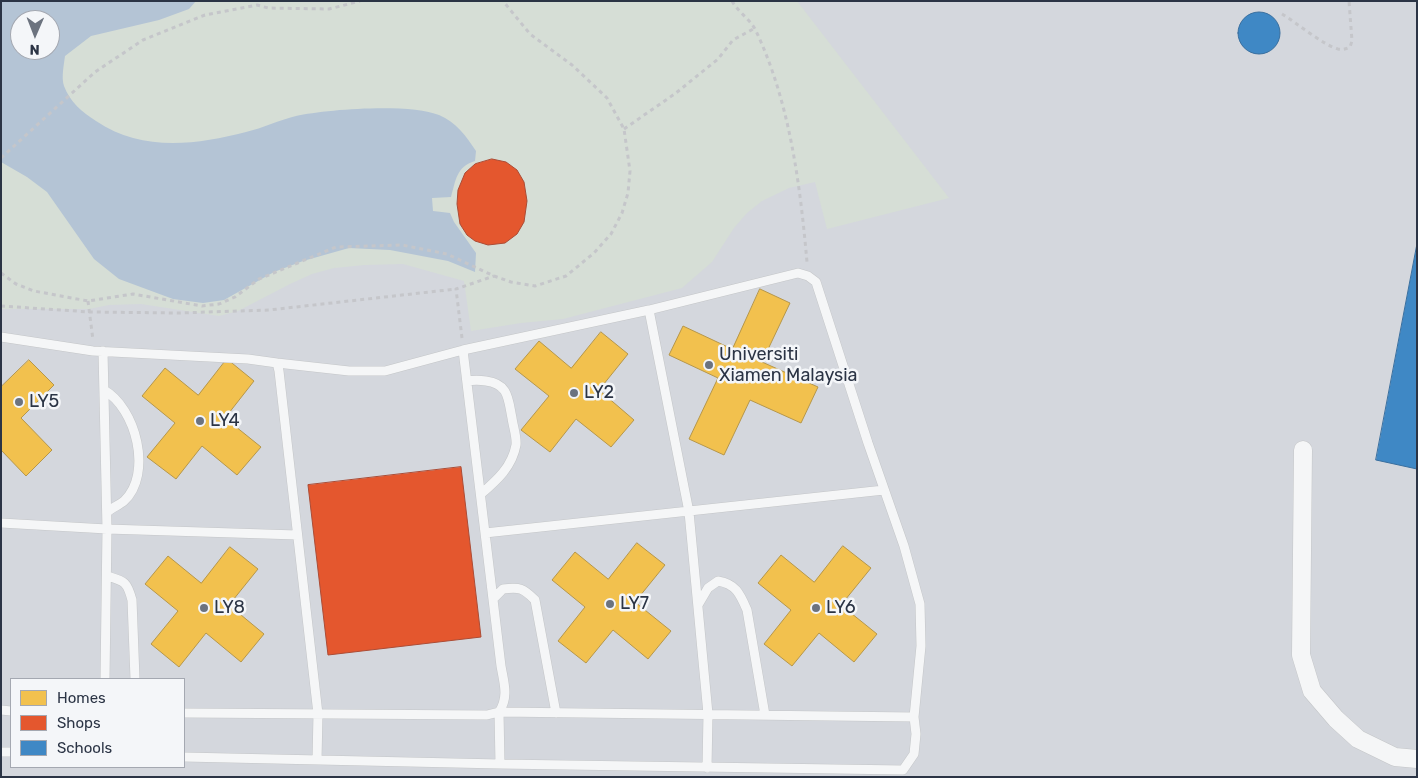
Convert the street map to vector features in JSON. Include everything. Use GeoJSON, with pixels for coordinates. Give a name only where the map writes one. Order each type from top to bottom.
{"type":"FeatureCollection","features":[{"type":"Feature","properties":{"kind":"street"},"geometry":{"type":"LineString","coordinates":[[1303,450],[1300,655],[1312,691],[1336,719],[1358,740],[1396,757],[1417,759]]}},
{"type":"Feature","properties":{"kind":"lane"},"geometry":{"type":"LineString","coordinates":[[1,337],[98,351],[248,359],[349,371],[385,371],[464,350],[649,310],[798,273],[808,276],[816,282],[904,546],[920,604],[921,646],[914,717],[916,734],[914,754],[903,770],[707,768],[185,757]]}},
{"type":"Feature","properties":{"kind":"lane"},"geometry":{"type":"LineString","coordinates":[[649,310],[690,512],[708,714],[707,768]]}},
{"type":"Feature","properties":{"kind":"lane"},"geometry":{"type":"LineString","coordinates":[[464,350],[480,494],[506,694],[505,704],[499,712],[500,764]]}},
{"type":"Feature","properties":{"kind":"lane"},"geometry":{"type":"LineString","coordinates":[[98,351],[104,390],[107,512],[105,678]]}},
{"type":"Feature","properties":{"kind":"lane"},"geometry":{"type":"LineString","coordinates":[[277,363],[318,714],[317,760]]}},
{"type":"Feature","properties":{"kind":"lane"},"geometry":{"type":"LineString","coordinates":[[467,381],[475,379],[495,382],[504,388],[508,399],[516,444],[507,468],[499,479],[480,494]]}},
{"type":"Feature","properties":{"kind":"lane"},"geometry":{"type":"LineString","coordinates":[[104,390],[111,394],[127,415],[133,428],[139,454],[134,485],[124,500],[107,512]]}},
{"type":"Feature","properties":{"kind":"lane"},"geometry":{"type":"LineString","coordinates":[[485,533],[884,490]]}},
{"type":"Feature","properties":{"kind":"lane"},"geometry":{"type":"LineString","coordinates":[[1,523],[107,529],[297,535]]}},
{"type":"Feature","properties":{"kind":"lane"},"geometry":{"type":"LineString","coordinates":[[107,576],[123,581],[129,589],[132,600],[135,678]]}},
{"type":"Feature","properties":{"kind":"lane"},"geometry":{"type":"LineString","coordinates":[[698,605],[708,588],[718,581],[727,582],[735,588],[742,598],[747,610],[765,715]]}},
{"type":"Feature","properties":{"kind":"lane"},"geometry":{"type":"LineString","coordinates":[[493,599],[503,588],[514,588],[525,589],[535,600],[556,713]]}},
{"type":"Feature","properties":{"kind":"lane"},"geometry":{"type":"LineString","coordinates":[[185,713],[487,715],[499,712],[914,717]]}},
{"type":"Feature","properties":{"kind":"path"},"geometry":{"type":"LineString","coordinates":[[268,1],[268,8]]}},
{"type":"Feature","properties":{"kind":"path"},"geometry":{"type":"LineString","coordinates":[[1,158],[95,72],[143,40],[205,15],[257,5],[268,8],[329,9],[360,1]]}},
{"type":"Feature","properties":{"kind":"path"},"geometry":{"type":"LineString","coordinates":[[1,273],[16,284],[34,291],[88,300],[133,294],[202,306],[219,304],[235,297],[259,279],[336,247],[402,246],[447,254],[510,282],[535,286],[566,276],[578,267],[611,234],[622,213],[628,192],[630,171],[624,129],[607,98],[572,65],[530,34],[503,1]]}},
{"type":"Feature","properties":{"kind":"path"},"geometry":{"type":"LineString","coordinates":[[732,1],[755,28],[777,81],[800,191],[808,276]]}},
{"type":"Feature","properties":{"kind":"path"},"geometry":{"type":"LineString","coordinates":[[1282,14],[1329,44],[1345,49],[1350,47],[1352,42],[1349,1]]}},
{"type":"Feature","properties":{"kind":"path"},"geometry":{"type":"LineString","coordinates":[[624,129],[676,93],[718,59],[733,40],[755,28]]}},
{"type":"Feature","properties":{"kind":"path"},"geometry":{"type":"LineString","coordinates":[[1,306],[90,312],[178,313],[269,310],[456,289],[494,276]]}},
{"type":"Feature","properties":{"kind":"path"},"geometry":{"type":"LineString","coordinates":[[456,289],[464,350]]}},
{"type":"Feature","properties":{"kind":"path"},"geometry":{"type":"LineString","coordinates":[[88,300],[98,351]]}},
{"type":"Feature","properties":{"kind":"shaded area","name":"Universiti Xiamen Malaysia"},"geometry":{"type":"Polygon","coordinates":[[[1,1],[1417,1],[1417,777],[1,777],[1,1]]]}},
{"type":"Feature","properties":{"kind":"shaded area"},"geometry":{"type":"Polygon","coordinates":[[[1,1],[797,1],[949,198],[827,229],[815,182],[789,188],[762,201],[747,213],[734,228],[712,262],[682,288],[563,319],[471,331],[464,281],[403,264],[334,268],[312,274],[238,311],[219,316],[141,304],[109,305],[89,309],[1,309],[1,1]]]}},
{"type":"Feature","properties":{"kind":"water"},"geometry":{"type":"Polygon","coordinates":[[[1,1],[196,1],[189,9],[159,20],[91,36],[65,56],[63,83],[73,102],[91,118],[113,131],[131,138],[169,143],[227,137],[296,116],[327,111],[389,108],[426,111],[439,115],[456,126],[476,151],[475,161],[460,171],[451,197],[432,198],[433,211],[450,213],[454,222],[476,253],[475,272],[448,261],[390,250],[349,248],[303,261],[274,272],[224,300],[203,303],[173,299],[119,279],[94,259],[47,192],[27,177],[1,162],[1,1]]]}},
{"type":"Feature","properties":{"kind":"building: Homes"},"geometry":{"type":"Polygon","coordinates":[[[760,289],[790,303],[762,362],[818,387],[801,423],[750,400],[724,455],[689,439],[718,378],[669,355],[683,326],[732,349],[760,289]]]}},
{"type":"Feature","properties":{"kind":"building: Homes","name":"LY2"},"geometry":{"type":"Polygon","coordinates":[[[601,332],[628,354],[599,390],[634,420],[611,447],[576,419],[550,452],[521,430],[549,396],[515,369],[539,341],[571,368],[601,332]]]}},
{"type":"Feature","properties":{"kind":"building: Homes","name":"LY4"},"geometry":{"type":"Polygon","coordinates":[[[227,359],[254,381],[225,418],[261,447],[237,475],[202,446],[176,479],[147,457],[175,423],[142,396],[165,368],[198,395],[227,359]]]}},
{"type":"Feature","properties":{"kind":"building: Homes","name":"LY5"},"geometry":{"type":"Polygon","coordinates":[[[29,360],[54,385],[21,418],[52,450],[26,476],[1,450],[1,387],[29,360]]]}},
{"type":"Feature","properties":{"kind":"building: Homes","name":"LY7"},"geometry":{"type":"Polygon","coordinates":[[[637,543],[665,565],[635,602],[671,631],[648,659],[613,630],[586,663],[558,641],[585,607],[552,580],[575,552],[608,579],[637,543]]]}},
{"type":"Feature","properties":{"kind":"building: Homes","name":"LY6"},"geometry":{"type":"Polygon","coordinates":[[[843,546],[871,568],[841,605],[877,634],[854,662],[819,633],[792,666],[764,644],[791,610],[758,583],[781,555],[814,582],[843,546]]]}},
{"type":"Feature","properties":{"kind":"building: Homes","name":"LY8"},"geometry":{"type":"Polygon","coordinates":[[[230,547],[258,569],[229,605],[264,634],[241,662],[206,633],[179,667],[151,644],[178,611],[145,584],[168,556],[201,583],[230,547]]]}},
{"type":"Feature","properties":{"kind":"building: Shops"},"geometry":{"type":"Polygon","coordinates":[[[492,159],[506,162],[517,170],[524,182],[527,201],[524,222],[517,234],[505,243],[488,245],[475,241],[467,235],[460,224],[457,204],[458,190],[465,173],[475,164],[492,159]]]}},
{"type":"Feature","properties":{"kind":"building: Shops"},"geometry":{"type":"Polygon","coordinates":[[[461,467],[481,637],[328,655],[308,485],[461,467]]]}},
{"type":"Feature","properties":{"kind":"building: Schools"},"geometry":{"type":"Polygon","coordinates":[[[1263,12],[1271,15],[1277,21],[1280,33],[1277,45],[1271,51],[1255,54],[1247,51],[1241,45],[1238,29],[1241,21],[1247,15],[1263,12]]]}},
{"type":"Feature","properties":{"kind":"building: Schools"},"geometry":{"type":"Polygon","coordinates":[[[1417,244],[1417,469],[1376,460],[1417,244]]]}},
{"type":"Feature","properties":{"kind":"place","name":"Universiti Xiamen Malaysia"},"geometry":{"type":"Point","coordinates":[709,365]}},
{"type":"Feature","properties":{"kind":"place","name":"LY2"},"geometry":{"type":"Point","coordinates":[574,393]}},
{"type":"Feature","properties":{"kind":"place","name":"LY5"},"geometry":{"type":"Point","coordinates":[19,402]}},
{"type":"Feature","properties":{"kind":"place","name":"LY4"},"geometry":{"type":"Point","coordinates":[200,421]}},
{"type":"Feature","properties":{"kind":"place","name":"LY7"},"geometry":{"type":"Point","coordinates":[610,604]}},
{"type":"Feature","properties":{"kind":"place","name":"LY8"},"geometry":{"type":"Point","coordinates":[204,608]}},
{"type":"Feature","properties":{"kind":"place","name":"LY6"},"geometry":{"type":"Point","coordinates":[816,608]}}]}
